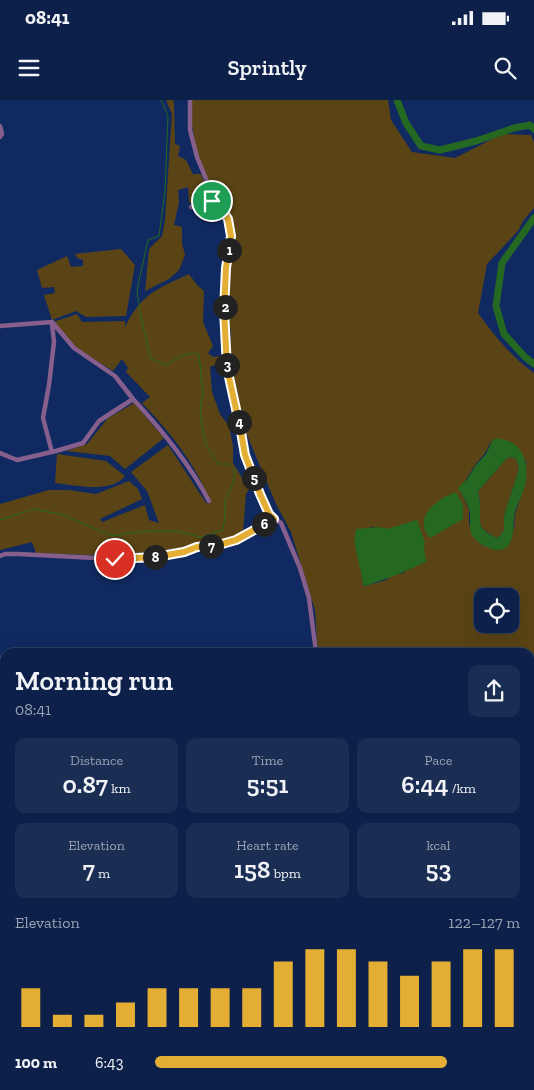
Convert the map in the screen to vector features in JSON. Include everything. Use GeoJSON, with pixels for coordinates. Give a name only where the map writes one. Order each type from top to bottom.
{"type":"FeatureCollection","features":[{"type":"Feature","properties":{"kind":"street"},"geometry":{"type":"LineString","coordinates":[[190,100],[190,130],[197,157],[211,191],[228,219],[231,236],[226,268],[224,310],[227,368],[245,455],[269,514],[281,523],[300,568],[309,598],[315,648]]}},
{"type":"Feature","properties":{"kind":"street"},"geometry":{"type":"LineString","coordinates":[[0,126],[2,134],[0,137]]}},
{"type":"Feature","properties":{"kind":"street"},"geometry":{"type":"LineString","coordinates":[[191,207],[197,203],[216,200]]}},
{"type":"Feature","properties":{"kind":"street"},"geometry":{"type":"LineString","coordinates":[[0,326],[52,322]]}},
{"type":"Feature","properties":{"kind":"street"},"geometry":{"type":"LineString","coordinates":[[52,322],[74,348],[115,376],[133,399],[162,430],[196,476],[209,501]]}},
{"type":"Feature","properties":{"kind":"street"},"geometry":{"type":"LineString","coordinates":[[52,322],[54,342],[43,418],[52,452]]}},
{"type":"Feature","properties":{"kind":"street"},"geometry":{"type":"LineString","coordinates":[[0,453],[16,460],[83,443],[99,421],[133,399]]}},
{"type":"Feature","properties":{"kind":"street"},"geometry":{"type":"LineString","coordinates":[[0,556],[19,554],[115,559],[156,557],[236,540],[274,519]]}},
{"type":"Feature","properties":{"kind":"shaded area"},"geometry":{"type":"Polygon","coordinates":[[[166,100],[173,100],[174,102],[175,144],[180,146],[178,156],[186,160],[193,174],[201,174],[210,196],[189,203],[188,187],[178,190],[179,202],[174,225],[182,227],[182,243],[185,255],[179,270],[169,279],[145,291],[149,249],[162,236],[165,220],[172,114],[166,100]]]}},
{"type":"Feature","properties":{"kind":"shaded area"},"geometry":{"type":"Polygon","coordinates":[[[192,100],[388,100],[391,120],[412,152],[455,158],[502,134],[531,135],[534,142],[534,208],[523,221],[518,231],[487,264],[478,313],[510,353],[534,373],[534,648],[318,648],[315,610],[291,532],[276,504],[247,435],[229,362],[231,333],[226,305],[228,269],[233,237],[229,217],[211,188],[196,149],[192,124],[192,100]],[[490,443],[459,488],[469,509],[469,524],[482,545],[499,550],[504,549],[514,528],[515,514],[526,480],[526,461],[490,443]],[[370,527],[363,580],[363,585],[365,586],[403,573],[424,557],[424,543],[387,529],[370,527]]]}},
{"type":"Feature","properties":{"kind":"shaded area"},"geometry":{"type":"Polygon","coordinates":[[[121,249],[135,265],[126,316],[86,317],[76,311],[52,320],[44,295],[55,293],[54,287],[42,288],[37,270],[67,256],[71,267],[83,266],[83,260],[77,258],[75,254],[121,249]]]}},
{"type":"Feature","properties":{"kind":"shaded area"},"geometry":{"type":"Polygon","coordinates":[[[189,274],[204,291],[203,322],[213,346],[208,353],[213,357],[220,356],[222,362],[210,367],[212,392],[220,414],[229,426],[233,446],[233,463],[242,478],[250,480],[252,485],[246,494],[243,532],[229,540],[160,552],[87,555],[36,553],[32,542],[0,550],[0,504],[49,490],[68,490],[96,494],[129,481],[138,489],[142,499],[100,519],[102,522],[145,505],[149,520],[159,523],[147,491],[131,472],[168,445],[206,503],[211,503],[198,476],[182,450],[142,403],[150,397],[126,372],[128,368],[122,359],[113,371],[74,347],[53,322],[77,314],[82,322],[125,321],[125,327],[138,306],[151,293],[189,274]]]}},
{"type":"Feature","properties":{"kind":"shaded area"},"geometry":{"type":"Polygon","coordinates":[[[134,403],[164,438],[125,469],[110,456],[66,451],[87,444],[108,418],[134,403]]]}},
{"type":"Feature","properties":{"kind":"shaded area"},"geometry":{"type":"Polygon","coordinates":[[[493,439],[502,439],[509,441],[520,450],[526,464],[525,484],[515,512],[511,541],[502,550],[489,548],[474,538],[470,528],[469,509],[458,488],[486,454],[493,439]],[[508,457],[478,491],[481,526],[486,532],[497,538],[504,530],[504,516],[519,469],[516,458],[508,457]]]}},
{"type":"Feature","properties":{"kind":"shaded area"},"geometry":{"type":"Polygon","coordinates":[[[57,454],[106,461],[125,476],[119,482],[102,487],[55,483],[57,454]]]}},
{"type":"Feature","properties":{"kind":"shaded area"},"geometry":{"type":"Polygon","coordinates":[[[508,457],[516,458],[519,469],[504,516],[504,530],[497,538],[481,526],[478,491],[508,457]]]}},
{"type":"Feature","properties":{"kind":"shaded area"},"geometry":{"type":"Polygon","coordinates":[[[456,492],[463,505],[463,519],[430,538],[425,530],[425,516],[441,499],[456,492]]]}},
{"type":"Feature","properties":{"kind":"shaded area"},"geometry":{"type":"Polygon","coordinates":[[[417,520],[425,542],[425,557],[427,561],[389,578],[363,585],[355,543],[356,529],[380,527],[387,529],[417,520]]]}},
{"type":"Feature","properties":{"kind":"waterway"},"geometry":{"type":"LineString","coordinates":[[0,520],[34,509],[64,515],[112,536],[136,532],[176,531],[201,537],[223,530],[225,501],[233,483],[235,470],[229,464],[218,464],[207,447],[200,408],[203,394],[199,354],[186,355],[166,365],[151,359],[140,313],[137,290],[148,240],[159,236],[165,191],[168,116],[161,100]]}},
{"type":"Feature","properties":{"kind":"waterway"},"geometry":{"type":"LineString","coordinates":[[397,100],[406,123],[421,146],[440,150],[476,141],[514,128],[530,125],[534,129]]}},
{"type":"Feature","properties":{"kind":"waterway"},"geometry":{"type":"LineString","coordinates":[[534,218],[502,263],[496,306],[504,334],[534,364]]}},
{"type":"Feature","properties":{"kind":"route"},"geometry":{"type":"LineString","coordinates":[[115,559],[156,557],[184,552],[197,547],[222,544],[236,540],[274,519],[269,514],[245,455],[227,368],[224,310],[226,268],[231,236],[228,219],[216,200],[212,201]]}}]}
